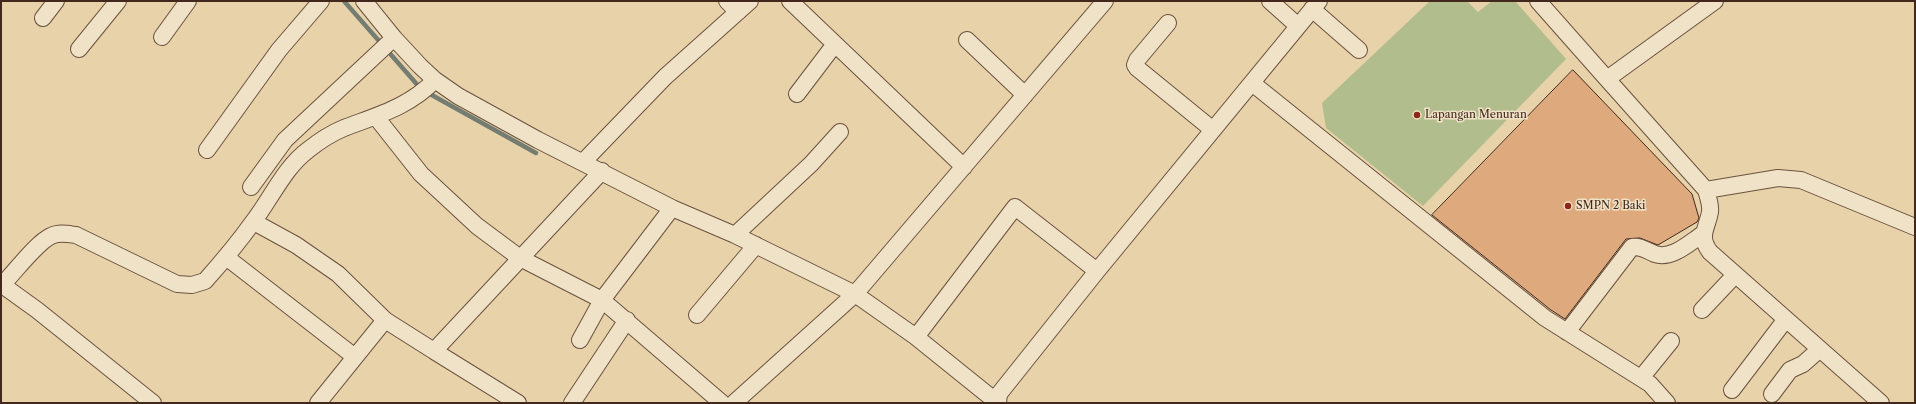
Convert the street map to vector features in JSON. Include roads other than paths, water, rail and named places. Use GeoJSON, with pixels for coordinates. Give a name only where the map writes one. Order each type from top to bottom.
{"type":"FeatureCollection","features":[{"type":"Feature","properties":{"kind":"street"},"geometry":{"type":"LineString","coordinates":[[43,18],[56,1]]}},
{"type":"Feature","properties":{"kind":"street"},"geometry":{"type":"LineString","coordinates":[[79,49],[118,1]]}},
{"type":"Feature","properties":{"kind":"street"},"geometry":{"type":"LineString","coordinates":[[162,37],[188,1]]}},
{"type":"Feature","properties":{"kind":"street"},"geometry":{"type":"LineString","coordinates":[[207,150],[279,50],[321,1]]}},
{"type":"Feature","properties":{"kind":"street"},"geometry":{"type":"LineString","coordinates":[[364,1],[394,38],[427,87],[458,96],[672,208],[756,245],[855,294],[916,337],[998,403],[1000,394],[1097,271],[1316,5],[1359,50]]}},
{"type":"Feature","properties":{"kind":"street"},"geometry":{"type":"LineString","coordinates":[[583,162],[732,7],[750,1]]}},
{"type":"Feature","properties":{"kind":"street"},"geometry":{"type":"LineString","coordinates":[[790,1],[964,167]]}},
{"type":"Feature","properties":{"kind":"street"},"geometry":{"type":"LineString","coordinates":[[734,403],[855,294],[1105,1]]}},
{"type":"Feature","properties":{"kind":"street"},"geometry":{"type":"LineString","coordinates":[[1270,1],[1298,26]]}},
{"type":"Feature","properties":{"kind":"street"},"geometry":{"type":"LineString","coordinates":[[1538,1],[1706,190],[1710,210],[1703,234],[1705,246],[1735,275],[1881,403]]}},
{"type":"Feature","properties":{"kind":"street"},"geometry":{"type":"LineString","coordinates":[[1607,79],[1715,1]]}},
{"type":"Feature","properties":{"kind":"street"},"geometry":{"type":"LineString","coordinates":[[1168,22],[1137,60],[1135,65],[1213,130]]}},
{"type":"Feature","properties":{"kind":"street"},"geometry":{"type":"LineString","coordinates":[[252,187],[286,140],[394,38]]}},
{"type":"Feature","properties":{"kind":"street"},"geometry":{"type":"LineString","coordinates":[[967,40],[1025,95]]}},
{"type":"Feature","properties":{"kind":"street"},"geometry":{"type":"LineString","coordinates":[[797,94],[835,44]]}},
{"type":"Feature","properties":{"kind":"street"},"geometry":{"type":"LineString","coordinates":[[1252,83],[1523,301],[1567,332],[1654,387],[1667,403]]}},
{"type":"Feature","properties":{"kind":"street"},"geometry":{"type":"LineString","coordinates":[[152,403],[37,310],[2,285],[43,242],[52,235],[67,233],[76,235],[177,284],[200,284],[205,281],[254,222],[296,161],[308,150],[343,128],[376,117],[405,103],[427,87]]}},
{"type":"Feature","properties":{"kind":"street"},"geometry":{"type":"LineString","coordinates":[[376,117],[421,174],[477,226],[520,258],[602,300],[722,403]]}},
{"type":"Feature","properties":{"kind":"street"},"geometry":{"type":"LineString","coordinates":[[734,235],[811,164],[840,132]]}},
{"type":"Feature","properties":{"kind":"street"},"geometry":{"type":"LineString","coordinates":[[434,351],[602,171]]}},
{"type":"Feature","properties":{"kind":"street"},"geometry":{"type":"LineString","coordinates":[[1706,190],[1778,178],[1801,180],[1915,226]]}},
{"type":"Feature","properties":{"kind":"street"},"geometry":{"type":"LineString","coordinates":[[916,337],[1015,207],[1097,271]]}},
{"type":"Feature","properties":{"kind":"street"},"geometry":{"type":"LineString","coordinates":[[580,340],[602,300],[672,208]]}},
{"type":"Feature","properties":{"kind":"street"},"geometry":{"type":"LineString","coordinates":[[254,222],[296,245],[338,274],[385,320],[518,403]]}},
{"type":"Feature","properties":{"kind":"street"},"geometry":{"type":"LineString","coordinates":[[1567,332],[1632,247],[1640,247],[1654,254],[1666,255],[1676,252],[1703,234]]}},
{"type":"Feature","properties":{"kind":"street"},"geometry":{"type":"LineString","coordinates":[[697,315],[756,245]]}},
{"type":"Feature","properties":{"kind":"street"},"geometry":{"type":"LineString","coordinates":[[226,256],[355,357]]}},
{"type":"Feature","properties":{"kind":"street"},"geometry":{"type":"LineString","coordinates":[[1702,310],[1735,275]]}},
{"type":"Feature","properties":{"kind":"street"},"geometry":{"type":"LineString","coordinates":[[1732,390],[1786,319]]}},
{"type":"Feature","properties":{"kind":"street"},"geometry":{"type":"LineString","coordinates":[[318,403],[385,320]]}},
{"type":"Feature","properties":{"kind":"street"},"geometry":{"type":"LineString","coordinates":[[572,403],[627,320]]}},
{"type":"Feature","properties":{"kind":"street"},"geometry":{"type":"LineString","coordinates":[[1641,378],[1671,341]]}},
{"type":"Feature","properties":{"kind":"street"},"geometry":{"type":"LineString","coordinates":[[1772,394],[1787,373],[1804,364],[1820,349]]}},
{"type":"Feature","properties":{"kind":"waterway"},"geometry":{"type":"LineString","coordinates":[[344,1],[421,89],[536,153]]}},
{"type":"Feature","properties":{"kind":"place","name":"Lapangan Menuran"},"geometry":{"type":"Point","coordinates":[1417,115]}},
{"type":"Feature","properties":{"kind":"place","name":"SMPN 2 Baki"},"geometry":{"type":"Point","coordinates":[1568,206]}}]}
